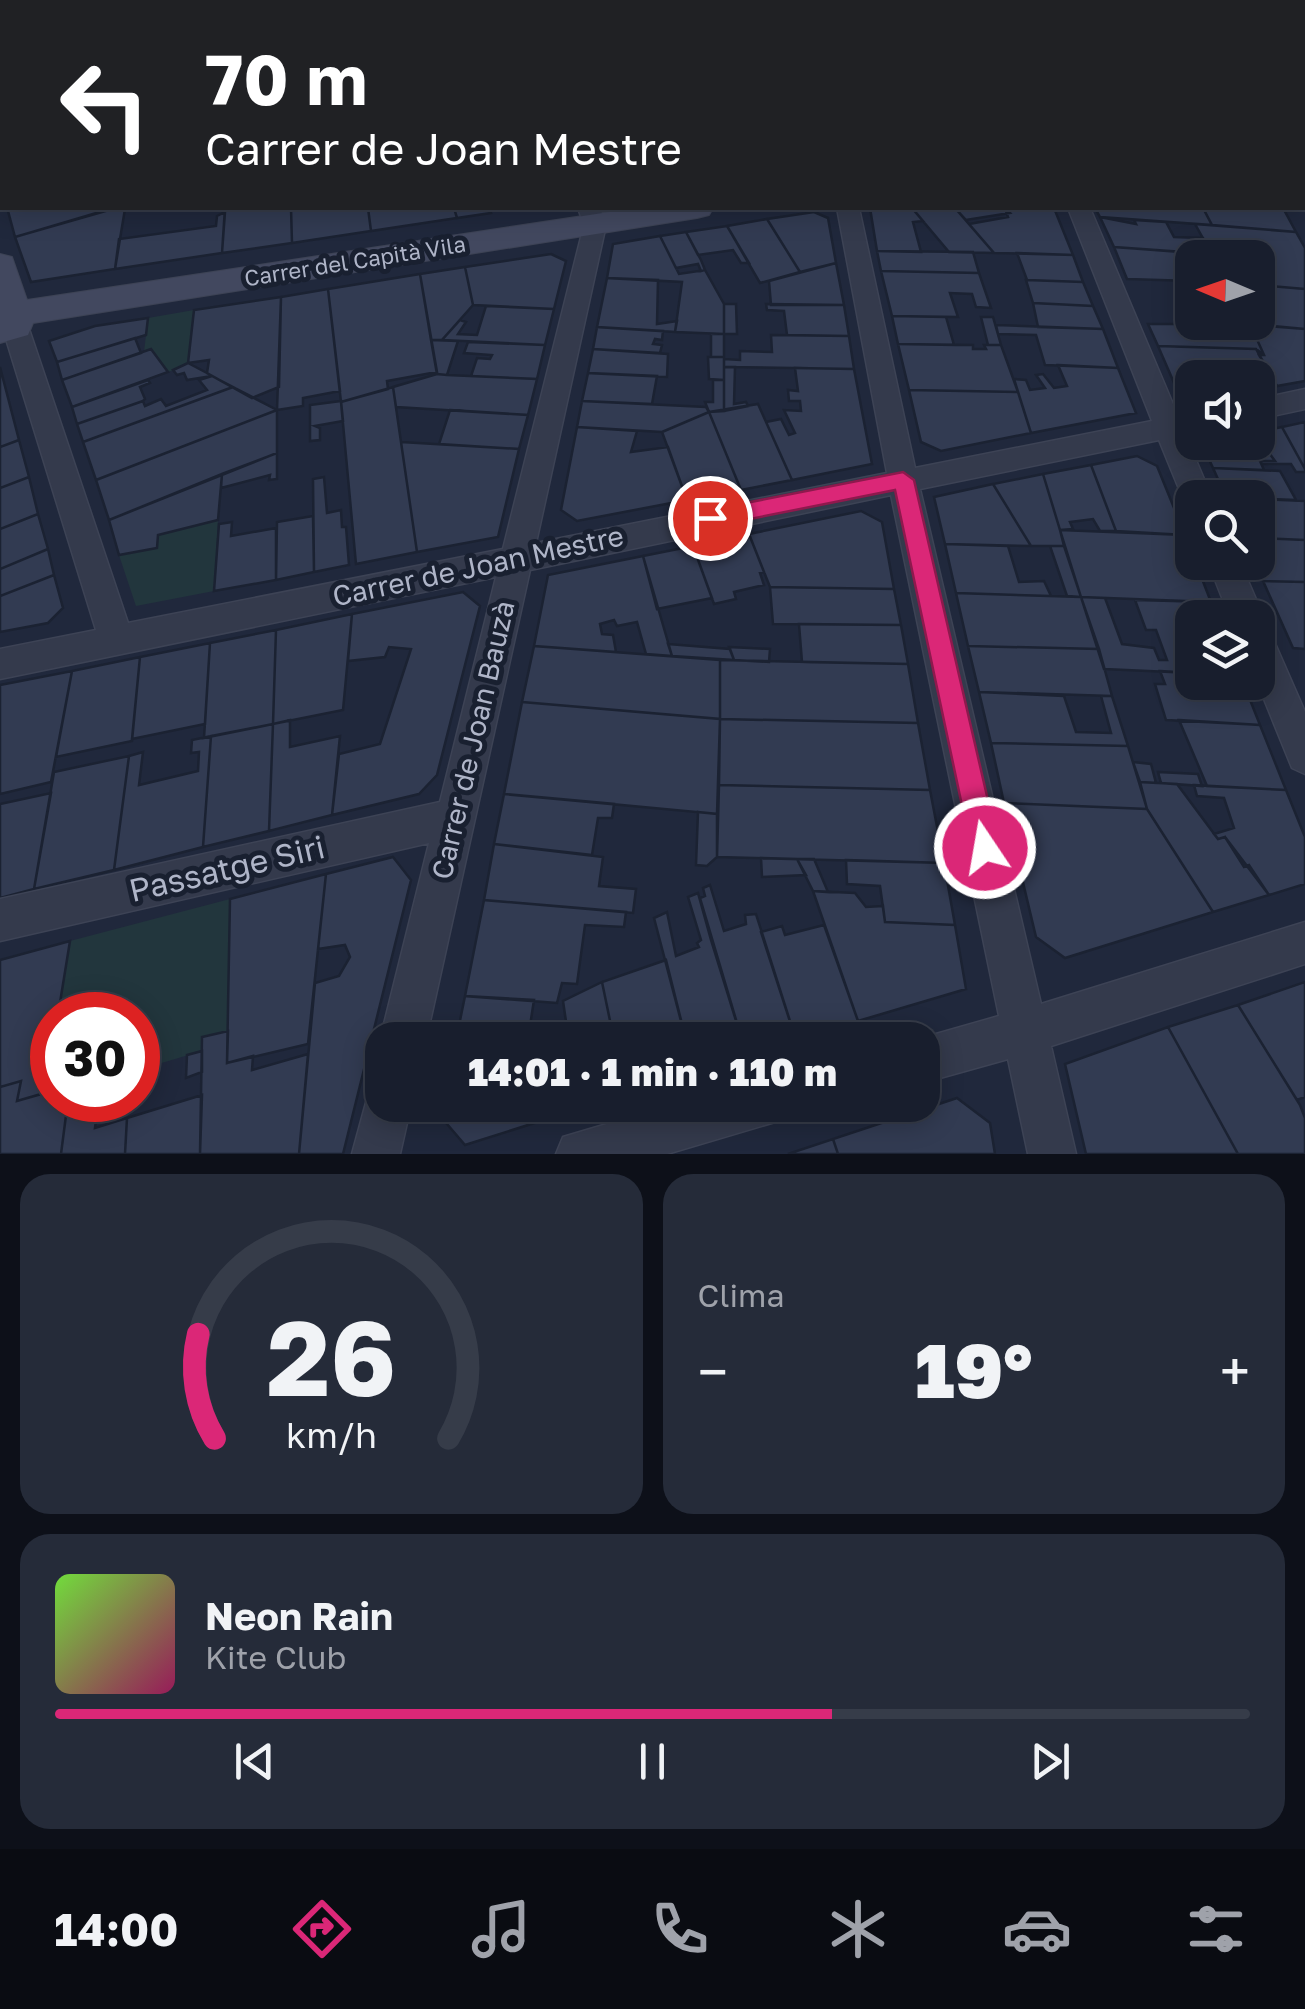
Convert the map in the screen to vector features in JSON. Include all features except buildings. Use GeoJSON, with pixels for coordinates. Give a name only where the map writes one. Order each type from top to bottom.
{"type":"FeatureCollection","features":[{"type":"Feature","properties":{"kind":"street","name":"Carrer del Capità Vila"},"geometry":{"type":"LineString","coordinates":[[9,324],[592,216],[671,210]]}},
{"type":"Feature","properties":{"kind":"street"},"geometry":{"type":"LineString","coordinates":[[848,210],[903,480],[1052,1154]]}},
{"type":"Feature","properties":{"kind":"street"},"geometry":{"type":"LineString","coordinates":[[1079,210],[1175,414]]}},
{"type":"Feature","properties":{"kind":"street","name":"Carrer de Joan Bauzà"},"geometry":{"type":"LineString","coordinates":[[407,1022],[592,216]]}},
{"type":"Feature","properties":{"kind":"street"},"geometry":{"type":"LineString","coordinates":[[0,264],[9,324],[118,642]]}},
{"type":"Feature","properties":{"kind":"street"},"geometry":{"type":"LineString","coordinates":[[1275,405],[1305,399]]}},
{"type":"Feature","properties":{"kind":"street","name":"Carrer de Joan Mestre"},"geometry":{"type":"LineString","coordinates":[[0,664],[516,556],[1175,426]]}},
{"type":"Feature","properties":{"kind":"street"},"geometry":{"type":"LineString","coordinates":[[1275,683],[1305,756]]}},
{"type":"Feature","properties":{"kind":"street","name":"Passatge Siri"},"geometry":{"type":"LineString","coordinates":[[0,920],[455,818]]}},
{"type":"Feature","properties":{"kind":"street"},"geometry":{"type":"LineString","coordinates":[[940,1055],[1305,943]]}},
{"type":"Feature","properties":{"kind":"street"},"geometry":{"type":"LineString","coordinates":[[376,1154],[384,1122]]}},
{"type":"Feature","properties":{"kind":"street"},"geometry":{"type":"LineString","coordinates":[[580,1154],[696,1122]]}},
{"type":"Feature","properties":{"kind":"shaded area"},"geometry":{"type":"Polygon","coordinates":[[[194,310],[188,365],[168,372],[152,350],[144,352],[148,318],[194,310]]]}},
{"type":"Feature","properties":{"kind":"shaded area"},"geometry":{"type":"Polygon","coordinates":[[[218,520],[214,591],[136,606],[119,555],[156,548],[158,535],[218,520]]]}},
{"type":"Feature","properties":{"kind":"shaded area"},"geometry":{"type":"Polygon","coordinates":[[[230,899],[228,1031],[203,1037],[202,1051],[160,1063],[160,992],[62,992],[70,941],[230,899]]]}},
{"type":"Feature","properties":{"kind":"route"},"geometry":{"type":"LineString","coordinates":[[710,518],[903,480],[985,848]]}}]}
